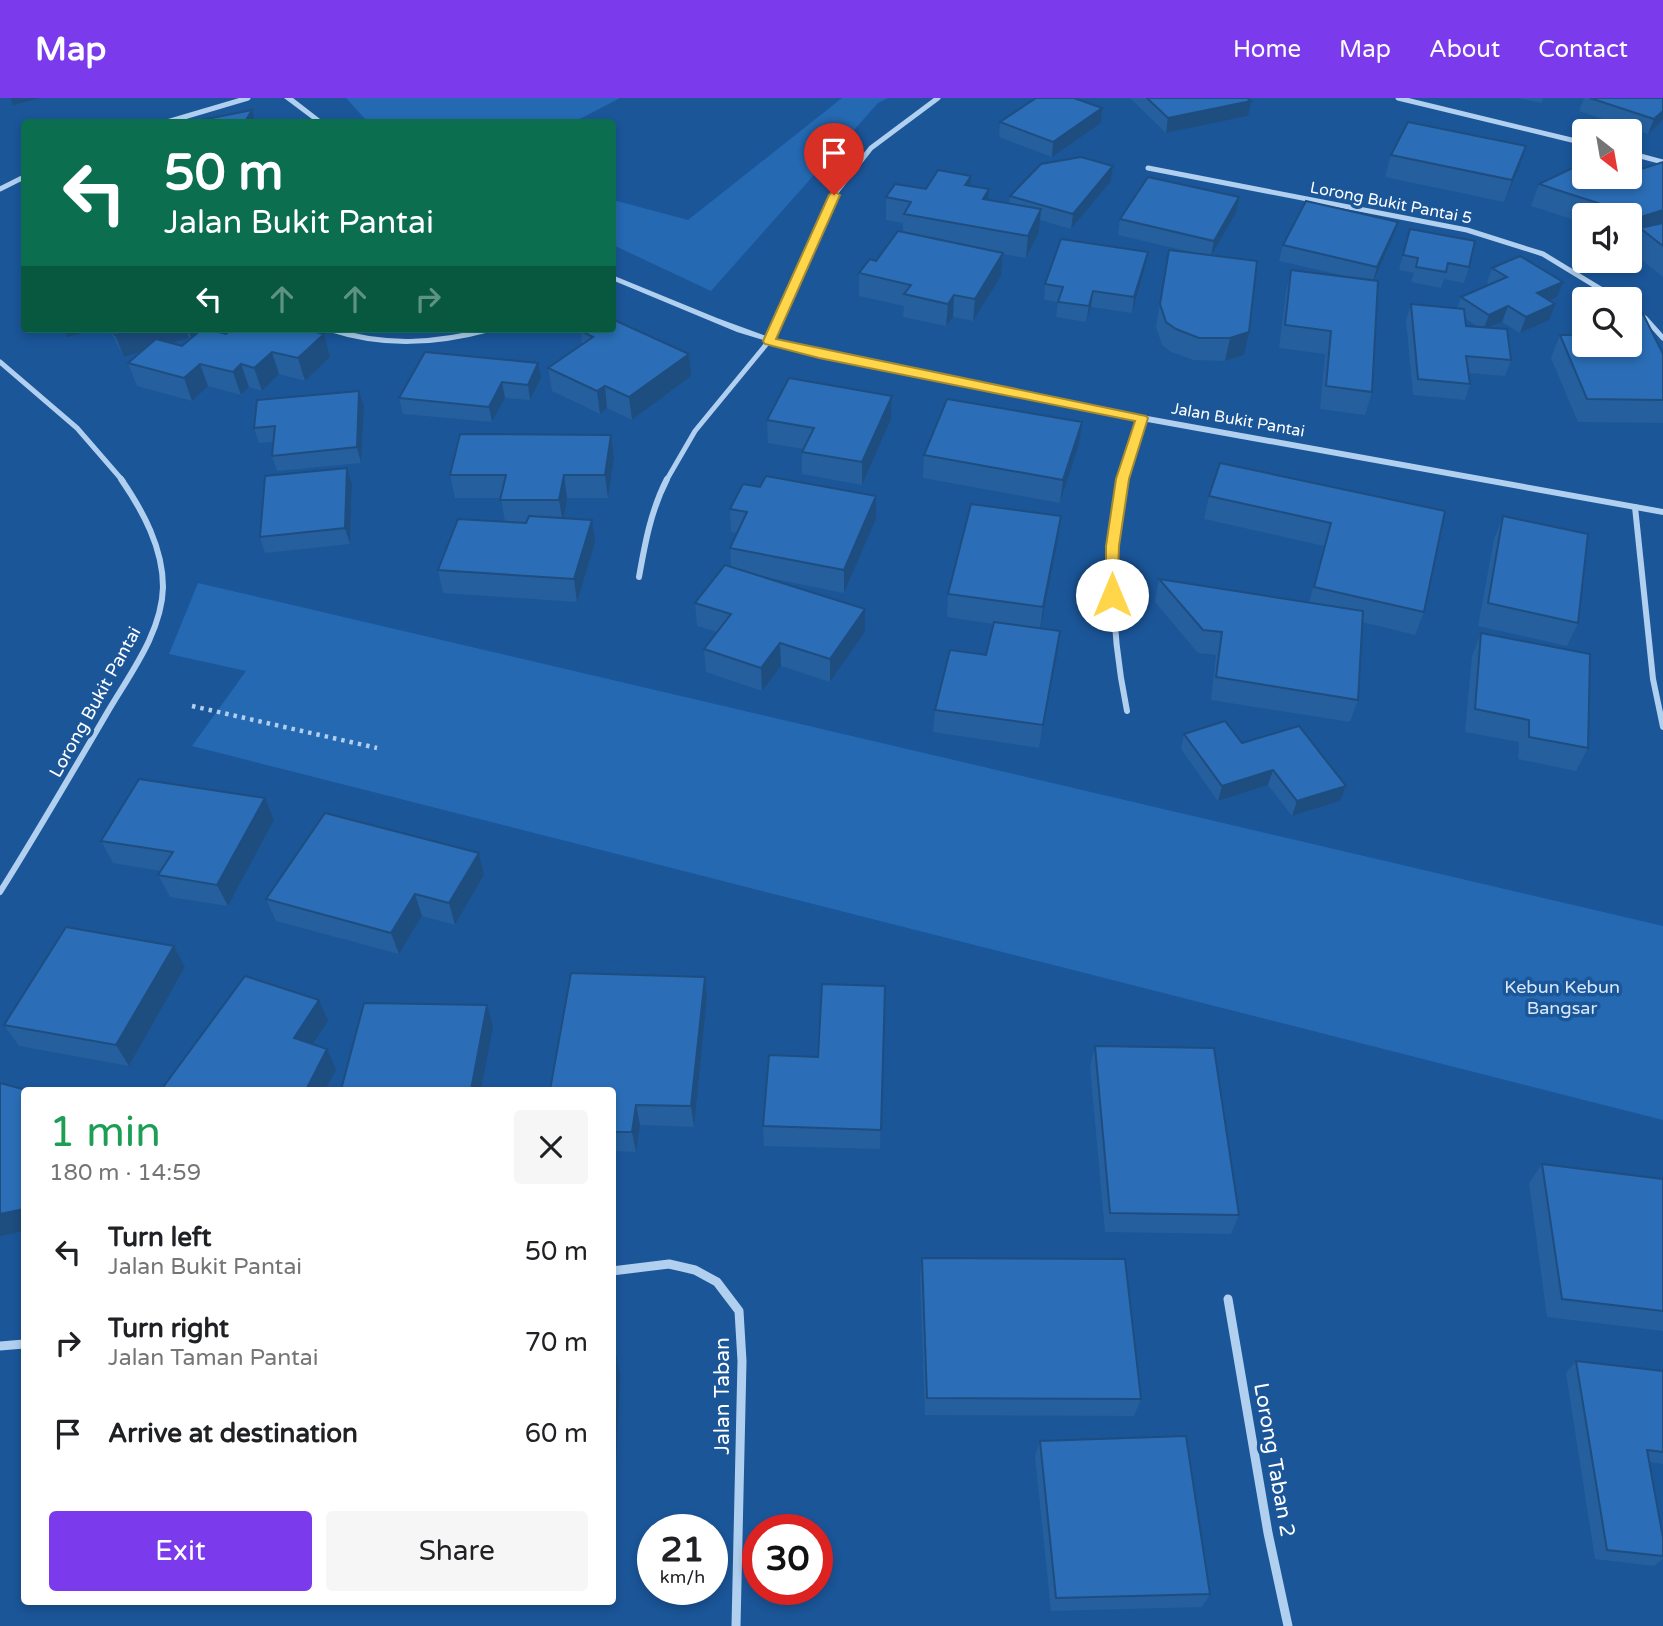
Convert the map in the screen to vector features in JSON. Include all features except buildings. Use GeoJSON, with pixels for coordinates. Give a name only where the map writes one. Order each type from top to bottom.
{"type":"FeatureCollection","features":[{"type":"Feature","properties":{"kind":"street"},"geometry":{"type":"LineString","coordinates":[[177,119],[248,98]]}},
{"type":"Feature","properties":{"kind":"street"},"geometry":{"type":"LineString","coordinates":[[288,98],[316,119]]}},
{"type":"Feature","properties":{"kind":"street"},"geometry":{"type":"LineString","coordinates":[[639,577],[646,537],[657,499],[695,430],[769,341],[834,195],[871,148],[938,98]]}},
{"type":"Feature","properties":{"kind":"street"},"geometry":{"type":"LineString","coordinates":[[1398,98],[1572,140]]}},
{"type":"Feature","properties":{"kind":"street"},"geometry":{"type":"LineString","coordinates":[[1642,156],[1663,162]]}},
{"type":"Feature","properties":{"kind":"street","name":"Lorong Bukit Pantai 5"},"geometry":{"type":"LineString","coordinates":[[1147,168],[1467,230],[1543,254],[1597,287]]}},
{"type":"Feature","properties":{"kind":"street"},"geometry":{"type":"LineString","coordinates":[[0,189],[21,178]]}},
{"type":"Feature","properties":{"kind":"street","name":"Jalan Bukit Pantai"},"geometry":{"type":"LineString","coordinates":[[616,279],[676,306],[769,341],[833,357],[1142,418],[1663,512]]}},
{"type":"Feature","properties":{"kind":"street"},"geometry":{"type":"LineString","coordinates":[[1642,316],[1663,338]]}},
{"type":"Feature","properties":{"kind":"street"},"geometry":{"type":"LineString","coordinates":[[343,333],[367,340],[411,344],[475,333]]}},
{"type":"Feature","properties":{"kind":"street","name":"Lorong Bukit Pantai"},"geometry":{"type":"LineString","coordinates":[[0,362],[50,402],[103,454],[148,522],[163,574],[159,610],[141,654],[66,787],[0,892]]}},
{"type":"Feature","properties":{"kind":"street"},"geometry":{"type":"LineString","coordinates":[[1127,711],[1112,619],[1113,546],[1122,479],[1142,418]]}},
{"type":"Feature","properties":{"kind":"street"},"geometry":{"type":"LineString","coordinates":[[1635,507],[1653,678],[1663,727]]}},
{"type":"Feature","properties":{"kind":"street"},"geometry":{"type":"LineString","coordinates":[[1653,678],[1663,682]]}},
{"type":"Feature","properties":{"kind":"street","name":"Jalan Taban"},"geometry":{"type":"LineString","coordinates":[[616,1271],[669,1264],[695,1269],[717,1282],[739,1311],[742,1361],[736,1626]]}},
{"type":"Feature","properties":{"kind":"street","name":"Lorong Taban 2"},"geometry":{"type":"LineString","coordinates":[[1228,1299],[1268,1533],[1288,1626]]}},
{"type":"Feature","properties":{"kind":"street"},"geometry":{"type":"LineString","coordinates":[[0,1346],[21,1344]]}},
{"type":"Feature","properties":{"kind":"path"},"geometry":{"type":"LineString","coordinates":[[192,706],[377,748]]}},
{"type":"Feature","properties":{"kind":"green space"},"geometry":{"type":"Polygon","coordinates":[[[346,98],[620,98],[580,119],[365,119],[346,98]]]}},
{"type":"Feature","properties":{"kind":"green space"},"geometry":{"type":"Polygon","coordinates":[[[842,98],[888,98],[878,103],[711,291],[616,246],[616,201],[688,220],[842,98]]]}},
{"type":"Feature","properties":{"kind":"green space","name":"Kebun Kebun Bangsar"},"geometry":{"type":"Polygon","coordinates":[[[198,583],[1663,926],[1663,1120],[192,746],[246,671],[169,654],[198,583]]]}},
{"type":"Feature","properties":{"kind":"route"},"geometry":{"type":"LineString","coordinates":[[834,195],[769,341],[819,354],[1142,418],[1122,479],[1113,546],[1112,595]]}}]}
